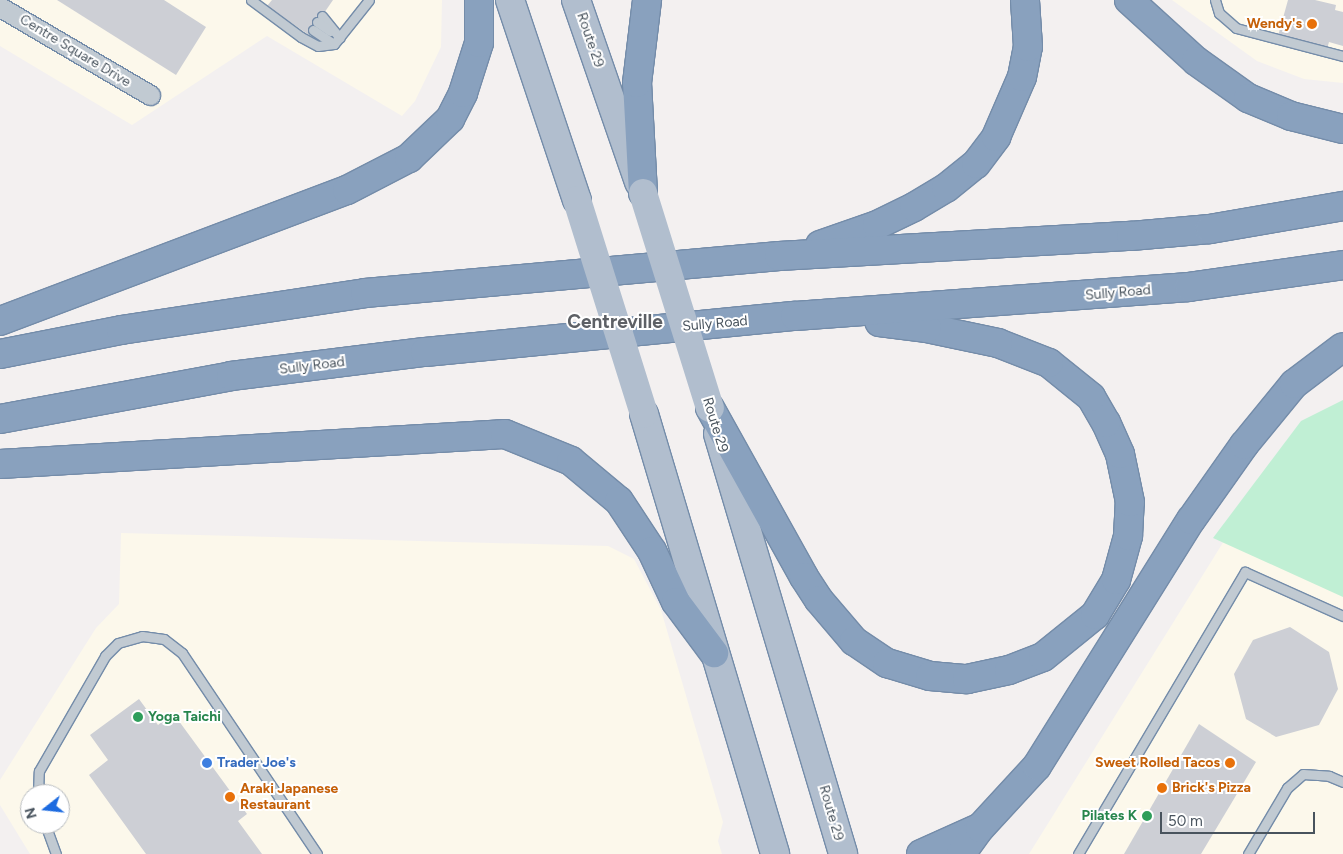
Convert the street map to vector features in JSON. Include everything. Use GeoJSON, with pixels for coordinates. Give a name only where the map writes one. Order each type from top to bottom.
{"type":"FeatureCollection","features":[{"type":"Feature","properties":{"kind":"highway"},"geometry":{"type":"LineString","coordinates":[[0,321],[347,190],[409,158],[450,119],[463,93],[478,43],[479,0]]}},
{"type":"Feature","properties":{"kind":"highway"},"geometry":{"type":"LineString","coordinates":[[642,193],[637,83],[647,0]]}},
{"type":"Feature","properties":{"kind":"highway"},"geometry":{"type":"LineString","coordinates":[[779,256],[833,242],[877,225],[946,188],[976,164],[996,137],[1022,77],[1028,47],[1025,0]]}},
{"type":"Feature","properties":{"kind":"highway"},"geometry":{"type":"LineString","coordinates":[[1129,0],[1196,61],[1248,98],[1291,116],[1343,129]]}},
{"type":"Feature","properties":{"kind":"highway"},"geometry":{"type":"LineString","coordinates":[[0,354],[121,330],[365,293],[779,256],[1131,236],[1210,229],[1343,206]]}},
{"type":"Feature","properties":{"kind":"highway","name":"Sully Road"},"geometry":{"type":"LineString","coordinates":[[0,419],[231,376],[445,350],[795,316],[1189,287],[1343,265]]}},
{"type":"Feature","properties":{"kind":"highway"},"geometry":{"type":"LineString","coordinates":[[710,408],[819,600],[854,641],[887,663],[930,676],[967,679],[1009,670],[1043,657],[1094,615],[1116,580],[1128,536],[1130,502],[1120,454],[1091,397],[1049,363],[998,343],[927,328],[795,316]]}},
{"type":"Feature","properties":{"kind":"highway"},"geometry":{"type":"LineString","coordinates":[[961,854],[980,828],[1038,766],[1192,520],[1244,445],[1294,384],[1343,346]]}},
{"type":"Feature","properties":{"kind":"highway"},"geometry":{"type":"LineString","coordinates":[[0,464],[505,434],[571,461],[619,501],[652,551],[676,602],[714,653]]}},
{"type":"Feature","properties":{"kind":"highway"},"geometry":{"type":"LineString","coordinates":[[921,854],[980,828]]}},
{"type":"Feature","properties":{"kind":"main road"},"geometry":{"type":"LineString","coordinates":[[510,0],[577,200],[644,414],[775,854]]}},
{"type":"Feature","properties":{"kind":"main road","name":"Route 29"},"geometry":{"type":"LineString","coordinates":[[576,0],[642,193],[710,408],[843,854]]}},
{"type":"Feature","properties":{"kind":"street","name":"Centre Square Drive"},"geometry":{"type":"LineString","coordinates":[[0,7],[150,96]]}},
{"type":"Feature","properties":{"kind":"lane"},"geometry":{"type":"LineString","coordinates":[[251,0],[264,12],[318,46],[337,41],[369,0]]}},
{"type":"Feature","properties":{"kind":"lane"},"geometry":{"type":"LineString","coordinates":[[1215,0],[1219,13],[1236,28],[1343,56]]}},
{"type":"Feature","properties":{"kind":"lane"},"geometry":{"type":"LineString","coordinates":[[317,22],[337,41]]}},
{"type":"Feature","properties":{"kind":"lane"},"geometry":{"type":"LineString","coordinates":[[1078,854],[1245,572],[1343,616]]}},
{"type":"Feature","properties":{"kind":"lane"},"geometry":{"type":"LineString","coordinates":[[38,784],[39,771],[105,656],[118,643],[142,636],[164,639],[182,653],[317,854]]}},
{"type":"Feature","properties":{"kind":"lane"},"geometry":{"type":"LineString","coordinates":[[1248,854],[1287,788],[1303,774],[1329,776],[1343,782]]}},
{"type":"Feature","properties":{"kind":"lane"},"geometry":{"type":"LineString","coordinates":[[49,834],[56,854]]}},
{"type":"Feature","properties":{"kind":"shaded area"},"geometry":{"type":"Polygon","coordinates":[[[0,0],[442,0],[441,47],[415,101],[402,116],[267,36],[132,125],[0,46],[0,0]]]}},
{"type":"Feature","properties":{"kind":"shaded area"},"geometry":{"type":"Polygon","coordinates":[[[1172,0],[1343,0],[1343,83],[1304,79],[1257,61],[1172,0]]]}},
{"type":"Feature","properties":{"kind":"shaded area"},"geometry":{"type":"Polygon","coordinates":[[[121,533],[608,546],[634,559],[661,610],[723,822],[718,841],[722,854],[30,854],[0,805],[0,780],[96,628],[119,604],[121,533]]]}},
{"type":"Feature","properties":{"kind":"shaded area"},"geometry":{"type":"Polygon","coordinates":[[[1224,541],[1343,596],[1343,854],[1029,854],[1224,541]]]}},
{"type":"Feature","properties":{"kind":"green space"},"geometry":{"type":"Polygon","coordinates":[[[1343,400],[1343,597],[1213,538],[1301,421],[1343,400]]]}},
{"type":"Feature","properties":{"kind":"building"},"geometry":{"type":"Polygon","coordinates":[[[57,0],[164,0],[206,27],[176,75],[57,0]]]}},
{"type":"Feature","properties":{"kind":"building"},"geometry":{"type":"Polygon","coordinates":[[[272,0],[333,0],[309,35],[267,6],[272,0]]]}},
{"type":"Feature","properties":{"kind":"building","name":"Wendy's"},"geometry":{"type":"Polygon","coordinates":[[[1288,0],[1315,0],[1336,5],[1335,10],[1343,12],[1343,46],[1329,42],[1327,49],[1278,36],[1288,0]]]}},
{"type":"Feature","properties":{"kind":"building"},"geometry":{"type":"Polygon","coordinates":[[[1290,627],[1329,652],[1338,689],[1319,725],[1276,737],[1246,719],[1234,674],[1253,640],[1290,627]]]}},
{"type":"Feature","properties":{"kind":"building"},"geometry":{"type":"Polygon","coordinates":[[[139,699],[158,725],[173,713],[247,814],[238,821],[262,854],[146,854],[89,775],[108,760],[90,735],[139,699]]]}},
{"type":"Feature","properties":{"kind":"building"},"geometry":{"type":"Polygon","coordinates":[[[1199,724],[1256,762],[1201,854],[1124,854],[1199,724]]]}},
{"type":"Feature","properties":{"kind":"place","name":"Wendy's"},"geometry":{"type":"Point","coordinates":[1312,24]}},
{"type":"Feature","properties":{"kind":"place","name":"Yoga Taichi"},"geometry":{"type":"Point","coordinates":[138,717]}},
{"type":"Feature","properties":{"kind":"place","name":"Trader Joe's"},"geometry":{"type":"Point","coordinates":[207,763]}},
{"type":"Feature","properties":{"kind":"place","name":"Sweet Rolled Tacos"},"geometry":{"type":"Point","coordinates":[1230,763]}},
{"type":"Feature","properties":{"kind":"place","name":"Brick's Pizza"},"geometry":{"type":"Point","coordinates":[1162,788]}},
{"type":"Feature","properties":{"kind":"place","name":"Araki Japanese Restaurant"},"geometry":{"type":"Point","coordinates":[230,797]}},
{"type":"Feature","properties":{"kind":"place","name":"Pilates K"},"geometry":{"type":"Point","coordinates":[1147,816]}},
{"type":"Feature","properties":{"kind":"district","name":"Centreville"},"geometry":{"type":"Point","coordinates":[615,322]}}]}
